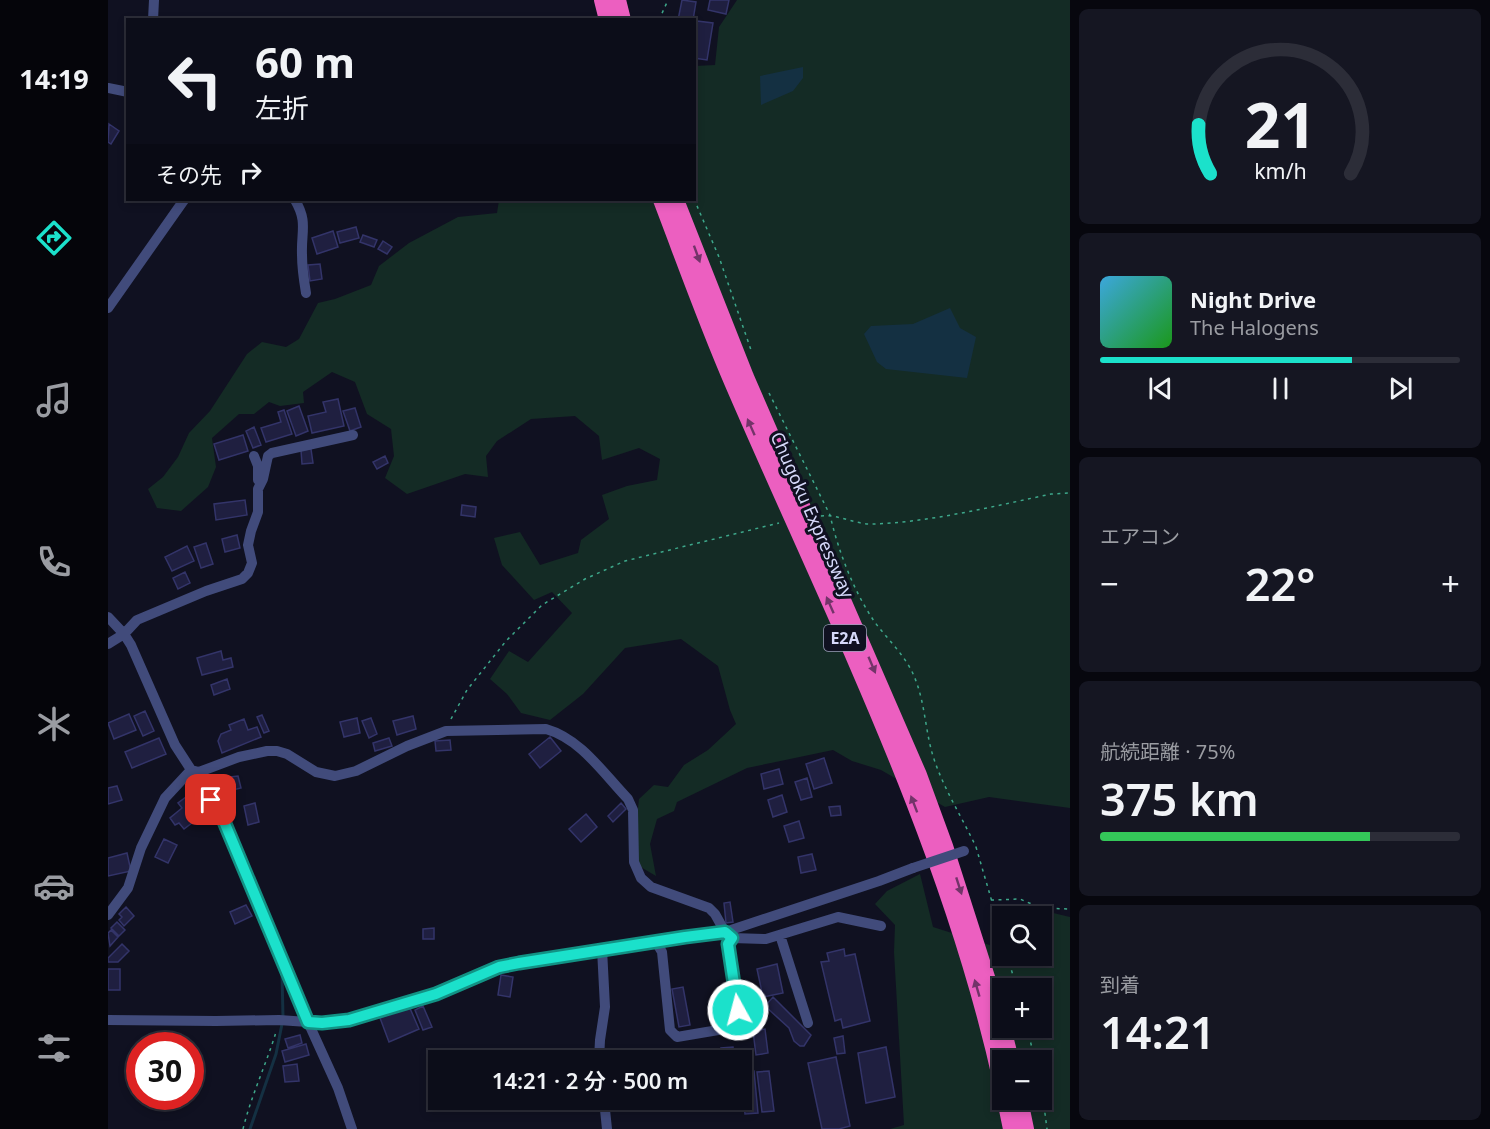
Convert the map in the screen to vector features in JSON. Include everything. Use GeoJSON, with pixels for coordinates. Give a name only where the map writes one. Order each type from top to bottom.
{"type":"FeatureCollection","features":[{"type":"Feature","properties":{"kind":"highway"},"geometry":{"type":"LineString","coordinates":[[602,0],[606,18]]}},
{"type":"Feature","properties":{"kind":"highway"},"geometry":{"type":"LineString","coordinates":[[618,0],[622,18]]}},
{"type":"Feature","properties":{"kind":"highway","name":"Chugoku Expressway"},"geometry":{"type":"LineString","coordinates":[[661,201],[730,379],[861,674],[924,830],[969,958],[994,1050]]}},
{"type":"Feature","properties":{"kind":"highway","name":"Chugoku Expressway"},"geometry":{"type":"LineString","coordinates":[[676,201],[746,377],[919,775],[949,857],[992,992]]}},
{"type":"Feature","properties":{"kind":"highway"},"geometry":{"type":"LineString","coordinates":[[1007,1110],[1011,1129]]}},
{"type":"Feature","properties":{"kind":"highway"},"geometry":{"type":"LineString","coordinates":[[1022,1110],[1026,1129]]}},
{"type":"Feature","properties":{"kind":"street"},"geometry":{"type":"LineString","coordinates":[[153,18],[154,0]]}},
{"type":"Feature","properties":{"kind":"street"},"geometry":{"type":"LineString","coordinates":[[108,88],[126,92]]}},
{"type":"Feature","properties":{"kind":"street"},"geometry":{"type":"LineString","coordinates":[[108,308],[183,201]]}},
{"type":"Feature","properties":{"kind":"street"},"geometry":{"type":"LineString","coordinates":[[296,201],[304,221],[302,259],[306,293]]}},
{"type":"Feature","properties":{"kind":"street"},"geometry":{"type":"LineString","coordinates":[[258,489],[263,479],[268,456],[272,453],[353,435]]}},
{"type":"Feature","properties":{"kind":"street"},"geometry":{"type":"LineString","coordinates":[[108,644],[137,620],[206,591],[242,579],[248,573],[252,563],[248,545],[250,531],[258,512],[258,466],[254,456]]}},
{"type":"Feature","properties":{"kind":"street"},"geometry":{"type":"LineString","coordinates":[[108,617],[124,633],[175,746],[223,819],[338,1088],[352,1129]]}},
{"type":"Feature","properties":{"kind":"street"},"geometry":{"type":"LineString","coordinates":[[191,770],[200,772],[239,757],[277,751],[287,754],[326,776],[346,775],[407,746],[446,731],[546,729],[560,733],[574,742],[628,799],[633,810],[634,862],[641,878],[651,887],[709,908],[728,935],[738,1010],[736,1028],[677,1037],[670,1030],[662,952],[656,942]]}},
{"type":"Feature","properties":{"kind":"street"},"geometry":{"type":"LineString","coordinates":[[108,915],[128,888],[141,848],[165,798],[191,770]]}},
{"type":"Feature","properties":{"kind":"street"},"geometry":{"type":"LineString","coordinates":[[728,935],[964,851]]}},
{"type":"Feature","properties":{"kind":"street"},"geometry":{"type":"LineString","coordinates":[[108,1020],[216,1022],[279,1020],[322,1023],[349,1020],[436,994],[499,967],[656,942],[728,935],[765,939],[838,917],[881,926]]}},
{"type":"Feature","properties":{"kind":"street"},"geometry":{"type":"LineString","coordinates":[[780,935],[808,1023]]}},
{"type":"Feature","properties":{"kind":"street"},"geometry":{"type":"LineString","coordinates":[[600,1050],[605,1007],[602,949]]}},
{"type":"Feature","properties":{"kind":"street"},"geometry":{"type":"LineString","coordinates":[[605,1110],[607,1129]]}},
{"type":"Feature","properties":{"kind":"path"},"geometry":{"type":"LineString","coordinates":[[660,18],[668,0]]}},
{"type":"Feature","properties":{"kind":"path"},"geometry":{"type":"LineString","coordinates":[[695,201],[719,257],[751,350]]}},
{"type":"Feature","properties":{"kind":"path"},"geometry":{"type":"LineString","coordinates":[[767,390],[830,515],[834,532],[860,594],[874,620],[904,658],[914,675],[933,756],[976,847],[992,906]]}},
{"type":"Feature","properties":{"kind":"path"},"geometry":{"type":"LineString","coordinates":[[817,516],[830,515],[869,524],[915,520],[1051,494],[1070,493]]}},
{"type":"Feature","properties":{"kind":"path"},"geometry":{"type":"LineString","coordinates":[[446,731],[467,690],[490,660],[542,605],[585,579],[625,561],[779,523]]}},
{"type":"Feature","properties":{"kind":"path"},"geometry":{"type":"LineString","coordinates":[[964,851],[976,847]]}},
{"type":"Feature","properties":{"kind":"path"},"geometry":{"type":"LineString","coordinates":[[990,900],[1020,898],[1041,908],[1070,909]]}},
{"type":"Feature","properties":{"kind":"path"},"geometry":{"type":"LineString","coordinates":[[243,1129],[279,1020]]}},
{"type":"Feature","properties":{"kind":"path"},"geometry":{"type":"LineString","coordinates":[[1045,1110],[1047,1129]]}},
{"type":"Feature","properties":{"kind":"green space"},"geometry":{"type":"Polygon","coordinates":[[[737,0],[1070,0],[1070,808],[989,797],[945,807],[881,770],[852,761],[833,750],[747,768],[677,802],[674,811],[657,819],[650,844],[656,876],[639,866],[634,844],[639,799],[654,785],[668,787],[684,765],[708,750],[736,724],[718,666],[681,639],[625,648],[583,694],[550,720],[521,713],[507,694],[490,679],[509,651],[528,662],[572,613],[552,592],[534,600],[502,565],[494,538],[520,532],[540,565],[578,553],[581,540],[609,519],[602,495],[627,486],[657,480],[660,459],[639,448],[602,460],[599,436],[575,416],[531,419],[497,441],[486,456],[488,477],[465,474],[407,494],[385,478],[394,456],[391,429],[367,414],[355,382],[332,372],[303,392],[304,403],[280,406],[269,402],[254,414],[239,414],[212,438],[216,467],[208,487],[181,511],[157,508],[148,489],[163,477],[178,457],[189,433],[210,411],[247,354],[262,342],[286,347],[299,339],[318,303],[371,285],[379,266],[409,243],[458,217],[497,213],[499,201],[696,201],[696,66],[715,65],[719,27],[737,0]]]}},
{"type":"Feature","properties":{"kind":"green space"},"geometry":{"type":"Polygon","coordinates":[[[920,874],[933,927],[992,946],[992,966],[1052,966],[1052,913],[1070,917],[1070,1129],[890,1129],[904,1125],[894,952],[895,925],[875,904],[887,891],[920,874]]]}},
{"type":"Feature","properties":{"kind":"water"},"geometry":{"type":"Polygon","coordinates":[[[803,67],[803,78],[793,91],[761,105],[760,76],[803,67]]]}},
{"type":"Feature","properties":{"kind":"water"},"geometry":{"type":"Polygon","coordinates":[[[950,308],[960,328],[976,337],[967,378],[886,369],[877,362],[864,334],[871,326],[913,324],[950,308]]]}},
{"type":"Feature","properties":{"kind":"building"},"geometry":{"type":"Polygon","coordinates":[[[682,0],[696,2],[693,18],[678,18],[682,0]]]}},
{"type":"Feature","properties":{"kind":"building"},"geometry":{"type":"Polygon","coordinates":[[[710,0],[729,0],[726,14],[708,10],[710,0]]]}},
{"type":"Feature","properties":{"kind":"building"},"geometry":{"type":"Polygon","coordinates":[[[697,21],[713,23],[707,60],[696,58],[697,21]]]}},
{"type":"Feature","properties":{"kind":"building"},"geometry":{"type":"Polygon","coordinates":[[[109,124],[119,131],[111,144],[108,142],[109,124]]]}},
{"type":"Feature","properties":{"kind":"building"},"geometry":{"type":"Polygon","coordinates":[[[356,227],[359,238],[340,243],[337,232],[356,227]]]}},
{"type":"Feature","properties":{"kind":"building"},"geometry":{"type":"Polygon","coordinates":[[[333,231],[338,247],[317,254],[312,238],[333,231]]]}},
{"type":"Feature","properties":{"kind":"building"},"geometry":{"type":"Polygon","coordinates":[[[363,235],[377,240],[374,247],[360,242],[363,235]]]}},
{"type":"Feature","properties":{"kind":"building"},"geometry":{"type":"Polygon","coordinates":[[[383,241],[392,247],[387,254],[378,249],[383,241]]]}},
{"type":"Feature","properties":{"kind":"building"},"geometry":{"type":"Polygon","coordinates":[[[320,264],[322,279],[310,281],[308,265],[320,264]]]}},
{"type":"Feature","properties":{"kind":"building"},"geometry":{"type":"Polygon","coordinates":[[[338,399],[344,426],[312,433],[308,416],[326,412],[323,402],[338,399]]]}},
{"type":"Feature","properties":{"kind":"building"},"geometry":{"type":"Polygon","coordinates":[[[299,406],[308,431],[296,436],[287,411],[299,406]]]}},
{"type":"Feature","properties":{"kind":"building"},"geometry":{"type":"Polygon","coordinates":[[[355,408],[361,427],[350,431],[343,411],[355,408]]]}},
{"type":"Feature","properties":{"kind":"building"},"geometry":{"type":"Polygon","coordinates":[[[284,410],[292,434],[266,442],[261,428],[281,422],[278,412],[284,410]]]}},
{"type":"Feature","properties":{"kind":"building"},"geometry":{"type":"Polygon","coordinates":[[[254,427],[261,445],[253,448],[246,431],[254,427]]]}},
{"type":"Feature","properties":{"kind":"building"},"geometry":{"type":"Polygon","coordinates":[[[243,435],[248,451],[219,460],[214,444],[243,435]]]}},
{"type":"Feature","properties":{"kind":"building"},"geometry":{"type":"Polygon","coordinates":[[[311,449],[313,463],[302,464],[301,450],[311,449]]]}},
{"type":"Feature","properties":{"kind":"building"},"geometry":{"type":"Polygon","coordinates":[[[385,456],[388,463],[377,469],[373,462],[385,456]]]}},
{"type":"Feature","properties":{"kind":"building"},"geometry":{"type":"Polygon","coordinates":[[[245,500],[247,515],[216,520],[214,504],[245,500]]]}},
{"type":"Feature","properties":{"kind":"building"},"geometry":{"type":"Polygon","coordinates":[[[462,505],[476,507],[475,517],[461,515],[462,505]]]}},
{"type":"Feature","properties":{"kind":"building"},"geometry":{"type":"Polygon","coordinates":[[[237,535],[240,548],[225,552],[222,539],[237,535]]]}},
{"type":"Feature","properties":{"kind":"building"},"geometry":{"type":"Polygon","coordinates":[[[206,543],[213,564],[201,568],[194,547],[206,543]]]}},
{"type":"Feature","properties":{"kind":"building"},"geometry":{"type":"Polygon","coordinates":[[[187,546],[194,561],[172,571],[165,557],[187,546]]]}},
{"type":"Feature","properties":{"kind":"building"},"geometry":{"type":"Polygon","coordinates":[[[185,572],[190,583],[178,589],[173,578],[185,572]]]}},
{"type":"Feature","properties":{"kind":"building"},"geometry":{"type":"Polygon","coordinates":[[[221,651],[223,660],[231,658],[233,667],[202,675],[197,658],[221,651]]]}},
{"type":"Feature","properties":{"kind":"building"},"geometry":{"type":"Polygon","coordinates":[[[227,679],[230,689],[214,695],[211,685],[227,679]]]}},
{"type":"Feature","properties":{"kind":"building"},"geometry":{"type":"Polygon","coordinates":[[[145,711],[154,731],[143,736],[134,716],[145,711]]]}},
{"type":"Feature","properties":{"kind":"building"},"geometry":{"type":"Polygon","coordinates":[[[129,714],[136,730],[114,739],[108,723],[129,714]]]}},
{"type":"Feature","properties":{"kind":"building"},"geometry":{"type":"Polygon","coordinates":[[[262,715],[269,731],[264,733],[257,717],[262,715]]]}},
{"type":"Feature","properties":{"kind":"building"},"geometry":{"type":"Polygon","coordinates":[[[413,716],[416,729],[397,735],[393,721],[413,716]]]}},
{"type":"Feature","properties":{"kind":"building"},"geometry":{"type":"Polygon","coordinates":[[[357,718],[360,733],[344,737],[340,722],[357,718]]]}},
{"type":"Feature","properties":{"kind":"building"},"geometry":{"type":"Polygon","coordinates":[[[371,718],[377,734],[369,738],[362,721],[371,718]]]}},
{"type":"Feature","properties":{"kind":"building"},"geometry":{"type":"Polygon","coordinates":[[[244,719],[248,730],[257,727],[261,737],[222,753],[218,741],[221,734],[231,730],[229,725],[244,719]]]}},
{"type":"Feature","properties":{"kind":"building"},"geometry":{"type":"Polygon","coordinates":[[[550,737],[561,751],[540,768],[529,754],[550,737]]]}},
{"type":"Feature","properties":{"kind":"building"},"geometry":{"type":"Polygon","coordinates":[[[159,738],[166,754],[132,768],[125,752],[159,738]]]}},
{"type":"Feature","properties":{"kind":"building"},"geometry":{"type":"Polygon","coordinates":[[[389,738],[392,746],[375,751],[373,743],[389,738]]]}},
{"type":"Feature","properties":{"kind":"building"},"geometry":{"type":"Polygon","coordinates":[[[450,740],[451,750],[436,751],[435,741],[450,740]]]}},
{"type":"Feature","properties":{"kind":"building"},"geometry":{"type":"Polygon","coordinates":[[[824,758],[832,783],[814,789],[806,764],[824,758]]]}},
{"type":"Feature","properties":{"kind":"building"},"geometry":{"type":"Polygon","coordinates":[[[779,769],[783,784],[764,789],[761,774],[779,769]]]}},
{"type":"Feature","properties":{"kind":"building"},"geometry":{"type":"Polygon","coordinates":[[[238,776],[241,788],[224,792],[223,787],[213,788],[212,779],[238,776]]]}},
{"type":"Feature","properties":{"kind":"building"},"geometry":{"type":"Polygon","coordinates":[[[807,778],[812,797],[801,800],[795,782],[807,778]]]}},
{"type":"Feature","properties":{"kind":"building"},"geometry":{"type":"Polygon","coordinates":[[[117,786],[122,800],[108,804],[108,788],[117,786]]]}},
{"type":"Feature","properties":{"kind":"building"},"geometry":{"type":"Polygon","coordinates":[[[782,795],[787,812],[773,817],[768,800],[782,795]]]}},
{"type":"Feature","properties":{"kind":"building"},"geometry":{"type":"Polygon","coordinates":[[[186,797],[201,816],[184,829],[179,823],[175,825],[170,818],[182,808],[178,803],[186,797]]]}},
{"type":"Feature","properties":{"kind":"building"},"geometry":{"type":"Polygon","coordinates":[[[255,803],[259,822],[248,825],[244,806],[255,803]]]}},
{"type":"Feature","properties":{"kind":"building"},"geometry":{"type":"Polygon","coordinates":[[[621,803],[626,809],[613,822],[608,816],[621,803]]]}},
{"type":"Feature","properties":{"kind":"building"},"geometry":{"type":"Polygon","coordinates":[[[840,806],[841,815],[831,816],[829,807],[840,806]]]}},
{"type":"Feature","properties":{"kind":"building"},"geometry":{"type":"Polygon","coordinates":[[[586,814],[597,827],[581,842],[569,829],[586,814]]]}},
{"type":"Feature","properties":{"kind":"building"},"geometry":{"type":"Polygon","coordinates":[[[799,821],[804,838],[789,842],[784,826],[799,821]]]}},
{"type":"Feature","properties":{"kind":"building"},"geometry":{"type":"Polygon","coordinates":[[[164,839],[177,845],[168,863],[155,857],[164,839]]]}},
{"type":"Feature","properties":{"kind":"building"},"geometry":{"type":"Polygon","coordinates":[[[127,853],[131,871],[108,876],[108,858],[127,853]]]}},
{"type":"Feature","properties":{"kind":"building"},"geometry":{"type":"Polygon","coordinates":[[[812,854],[816,870],[801,873],[798,857],[812,854]]]}},
{"type":"Feature","properties":{"kind":"building"},"geometry":{"type":"Polygon","coordinates":[[[730,902],[733,922],[726,923],[724,903],[730,902]]]}},
{"type":"Feature","properties":{"kind":"building"},"geometry":{"type":"Polygon","coordinates":[[[246,905],[252,916],[235,924],[230,912],[246,905]]]}},
{"type":"Feature","properties":{"kind":"building"},"geometry":{"type":"Polygon","coordinates":[[[126,907],[134,916],[124,926],[119,920],[122,917],[119,914],[126,907]]]}},
{"type":"Feature","properties":{"kind":"building"},"geometry":{"type":"Polygon","coordinates":[[[117,922],[125,930],[119,936],[111,928],[117,922]]]}},
{"type":"Feature","properties":{"kind":"building"},"geometry":{"type":"Polygon","coordinates":[[[434,928],[434,939],[423,939],[423,929],[434,928]]]}},
{"type":"Feature","properties":{"kind":"building"},"geometry":{"type":"Polygon","coordinates":[[[111,930],[118,937],[110,946],[108,933],[111,930]]]}},
{"type":"Feature","properties":{"kind":"building"},"geometry":{"type":"Polygon","coordinates":[[[122,944],[129,951],[118,962],[108,962],[108,958],[122,944]]]}},
{"type":"Feature","properties":{"kind":"building"},"geometry":{"type":"Polygon","coordinates":[[[844,949],[845,956],[855,954],[870,1021],[843,1028],[841,1019],[835,1021],[821,962],[829,961],[827,953],[844,949]]]}},
{"type":"Feature","properties":{"kind":"building"},"geometry":{"type":"Polygon","coordinates":[[[777,964],[783,993],[763,997],[757,969],[777,964]]]}},
{"type":"Feature","properties":{"kind":"building"},"geometry":{"type":"Polygon","coordinates":[[[108,969],[120,969],[120,990],[108,990],[108,969]]]}},
{"type":"Feature","properties":{"kind":"building"},"geometry":{"type":"Polygon","coordinates":[[[501,975],[513,977],[510,997],[498,995],[501,975]]]}},
{"type":"Feature","properties":{"kind":"building"},"geometry":{"type":"Polygon","coordinates":[[[683,987],[690,1025],[679,1027],[672,989],[683,987]]]}},
{"type":"Feature","properties":{"kind":"building"},"geometry":{"type":"Polygon","coordinates":[[[773,997],[811,1035],[804,1046],[794,1041],[789,1028],[765,1006],[773,997]]]}},
{"type":"Feature","properties":{"kind":"building"},"geometry":{"type":"Polygon","coordinates":[[[409,1006],[419,1029],[389,1042],[380,1018],[409,1006]]]}},
{"type":"Feature","properties":{"kind":"building"},"geometry":{"type":"Polygon","coordinates":[[[423,1006],[432,1027],[423,1030],[415,1010],[423,1006]]]}},
{"type":"Feature","properties":{"kind":"building"},"geometry":{"type":"Polygon","coordinates":[[[765,1029],[768,1053],[756,1055],[753,1031],[765,1029]]]}},
{"type":"Feature","properties":{"kind":"building"},"geometry":{"type":"Polygon","coordinates":[[[300,1035],[302,1043],[288,1048],[285,1039],[300,1035]]]}},
{"type":"Feature","properties":{"kind":"building"},"geometry":{"type":"Polygon","coordinates":[[[843,1036],[845,1053],[837,1054],[834,1038],[843,1036]]]}},
{"type":"Feature","properties":{"kind":"building"},"geometry":{"type":"Polygon","coordinates":[[[306,1044],[309,1055],[285,1062],[282,1051],[306,1044]]]}},
{"type":"Feature","properties":{"kind":"building"},"geometry":{"type":"Polygon","coordinates":[[[733,1047],[733,1050],[721,1050],[721,1048],[733,1047]]]}},
{"type":"Feature","properties":{"kind":"building"},"geometry":{"type":"Polygon","coordinates":[[[886,1047],[895,1097],[866,1103],[858,1053],[886,1047]]]}},
{"type":"Feature","properties":{"kind":"building"},"geometry":{"type":"Polygon","coordinates":[[[836,1057],[850,1126],[839,1129],[822,1129],[808,1063],[836,1057]]]}},
{"type":"Feature","properties":{"kind":"building"},"geometry":{"type":"Polygon","coordinates":[[[297,1064],[299,1081],[285,1082],[283,1066],[297,1064]]]}},
{"type":"Feature","properties":{"kind":"building"},"geometry":{"type":"Polygon","coordinates":[[[752,1071],[754,1071],[758,1113],[745,1114],[745,1110],[752,1110],[752,1071]]]}},
{"type":"Feature","properties":{"kind":"building"},"geometry":{"type":"Polygon","coordinates":[[[769,1071],[774,1111],[762,1112],[757,1072],[769,1071]]]}},
{"type":"Feature","properties":{"kind":"waterway"},"geometry":{"type":"LineString","coordinates":[[282,974],[283,1017]]}},
{"type":"Feature","properties":{"kind":"waterway"},"geometry":{"type":"LineString","coordinates":[[250,1129],[276,1054],[282,1024]]}},
{"type":"Feature","properties":{"kind":"route"},"geometry":{"type":"LineString","coordinates":[[211,800],[223,819],[308,1022],[349,1020],[436,994],[499,967],[602,949],[725,932],[732,938],[728,944],[738,1010]]}}]}
